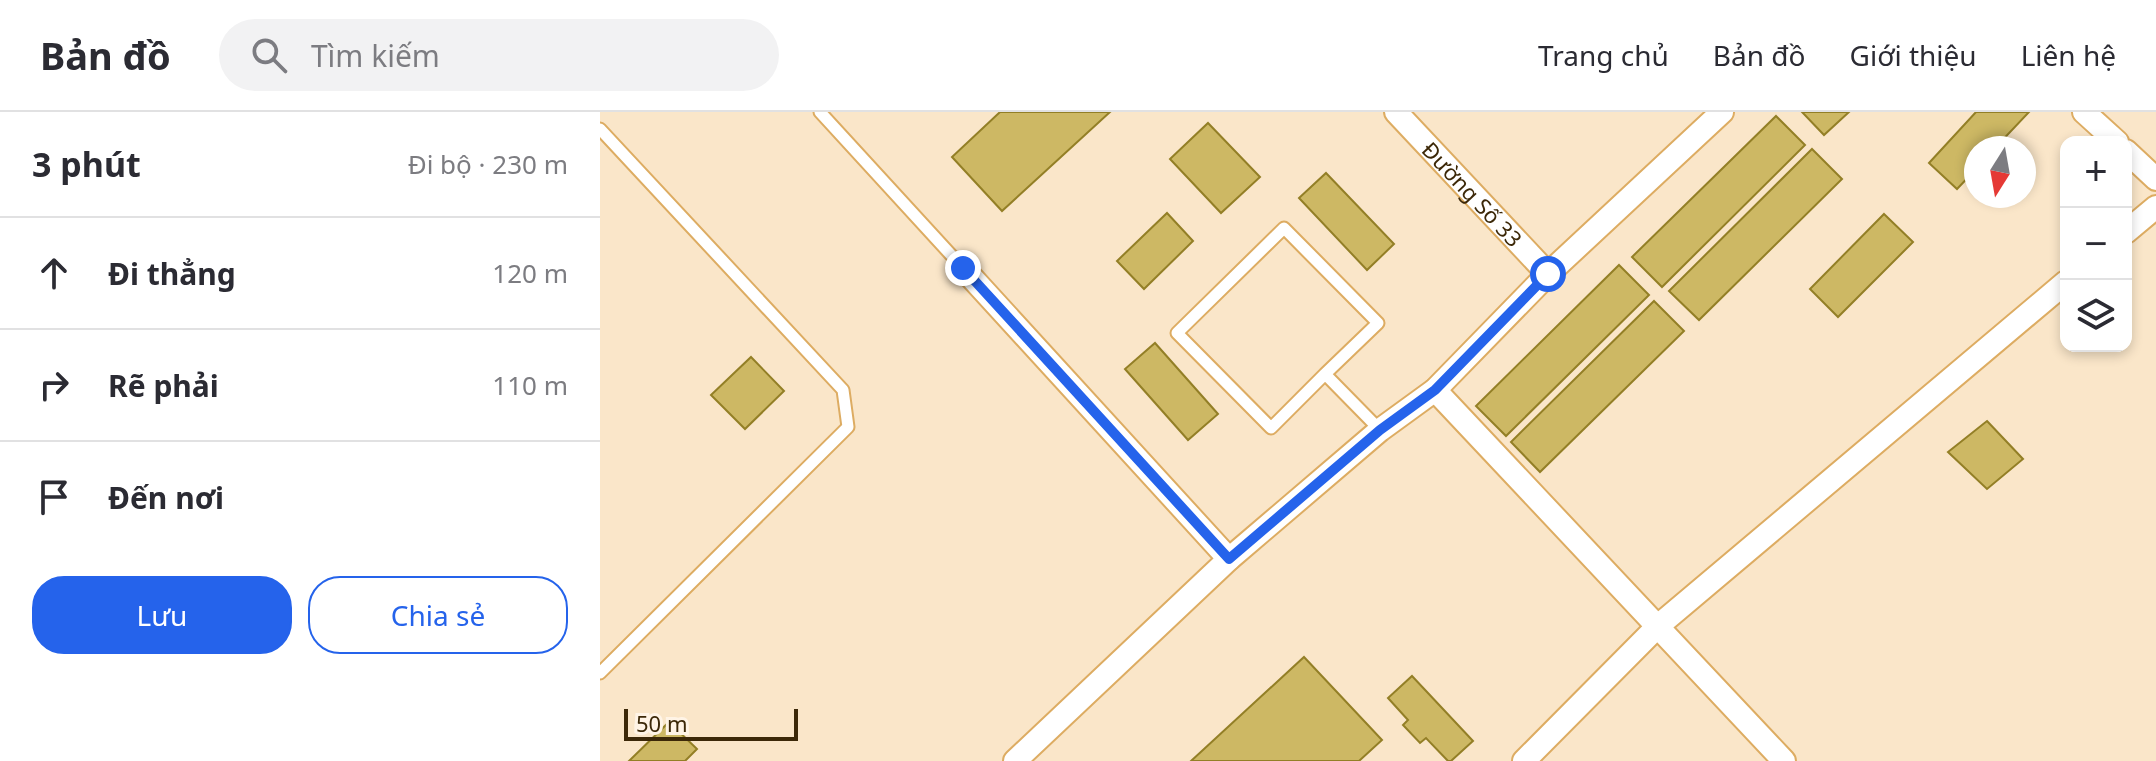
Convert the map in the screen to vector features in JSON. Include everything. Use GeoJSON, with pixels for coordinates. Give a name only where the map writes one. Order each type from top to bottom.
{"type":"FeatureCollection","features":[{"type":"Feature","properties":{"kind":"street","name":"Đường Số 33"},"geometry":{"type":"LineString","coordinates":[[1396,112],[1548,274]]}},
{"type":"Feature","properties":{"kind":"street"},"geometry":{"type":"LineString","coordinates":[[1015,761],[1229,559],[1380,430],[1435,390],[1548,274],[1722,112]]}},
{"type":"Feature","properties":{"kind":"street"},"geometry":{"type":"LineString","coordinates":[[2084,112],[2110,136]]}},
{"type":"Feature","properties":{"kind":"street"},"geometry":{"type":"LineString","coordinates":[[2132,157],[2156,179]]}},
{"type":"Feature","properties":{"kind":"street"},"geometry":{"type":"LineString","coordinates":[[2132,227],[2156,207]]}},
{"type":"Feature","properties":{"kind":"street"},"geometry":{"type":"LineString","coordinates":[[963,268],[1229,559]]}},
{"type":"Feature","properties":{"kind":"street"},"geometry":{"type":"LineString","coordinates":[[1524,761],[1658,626],[2060,287]]}},
{"type":"Feature","properties":{"kind":"street"},"geometry":{"type":"LineString","coordinates":[[1435,390],[1784,761]]}},
{"type":"Feature","properties":{"kind":"lane"},"geometry":{"type":"LineString","coordinates":[[820,112],[963,268]]}},
{"type":"Feature","properties":{"kind":"lane"},"geometry":{"type":"LineString","coordinates":[[600,129],[843,390],[848,427],[600,673]]}},
{"type":"Feature","properties":{"kind":"lane"},"geometry":{"type":"LineString","coordinates":[[1284,228],[1378,323],[1325,374],[1271,428],[1177,333],[1284,228]]}},
{"type":"Feature","properties":{"kind":"lane"},"geometry":{"type":"LineString","coordinates":[[1325,374],[1380,430]]}},
{"type":"Feature","properties":{"kind":"building"},"geometry":{"type":"Polygon","coordinates":[[[1000,112],[1110,112],[1002,211],[952,157],[1000,112]]]}},
{"type":"Feature","properties":{"kind":"building"},"geometry":{"type":"Polygon","coordinates":[[[1802,112],[1849,112],[1824,135],[1802,112]]]}},
{"type":"Feature","properties":{"kind":"building"},"geometry":{"type":"Polygon","coordinates":[[[1976,112],[2029,112],[2006,136],[1964,136],[1964,182],[1957,189],[1929,163],[1976,112]]]}},
{"type":"Feature","properties":{"kind":"building"},"geometry":{"type":"Polygon","coordinates":[[[1776,116],[1805,145],[1662,287],[1632,257],[1776,116]]]}},
{"type":"Feature","properties":{"kind":"building"},"geometry":{"type":"Polygon","coordinates":[[[1208,123],[1260,177],[1221,213],[1170,159],[1208,123]]]}},
{"type":"Feature","properties":{"kind":"building"},"geometry":{"type":"Polygon","coordinates":[[[1812,149],[1842,179],[1699,320],[1669,291],[1812,149]]]}},
{"type":"Feature","properties":{"kind":"building"},"geometry":{"type":"Polygon","coordinates":[[[1326,173],[1394,244],[1367,270],[1299,198],[1326,173]]]}},
{"type":"Feature","properties":{"kind":"building"},"geometry":{"type":"Polygon","coordinates":[[[1167,213],[1193,241],[1144,289],[1117,261],[1167,213]]]}},
{"type":"Feature","properties":{"kind":"building"},"geometry":{"type":"Polygon","coordinates":[[[1884,214],[1913,242],[1838,317],[1810,289],[1884,214]]]}},
{"type":"Feature","properties":{"kind":"building"},"geometry":{"type":"Polygon","coordinates":[[[1619,265],[1649,295],[1506,436],[1476,406],[1619,265]]]}},
{"type":"Feature","properties":{"kind":"building"},"geometry":{"type":"Polygon","coordinates":[[[1654,301],[1684,331],[1540,472],[1511,442],[1654,301]]]}},
{"type":"Feature","properties":{"kind":"building"},"geometry":{"type":"Polygon","coordinates":[[[1155,343],[1218,414],[1188,440],[1125,369],[1155,343]]]}},
{"type":"Feature","properties":{"kind":"building"},"geometry":{"type":"Polygon","coordinates":[[[751,357],[784,391],[745,429],[711,395],[751,357]]]}},
{"type":"Feature","properties":{"kind":"building"},"geometry":{"type":"Polygon","coordinates":[[[1987,421],[2023,459],[1987,489],[1948,452],[1987,421]]]}},
{"type":"Feature","properties":{"kind":"building"},"geometry":{"type":"Polygon","coordinates":[[[1304,657],[1382,740],[1359,761],[1191,761],[1304,657]]]}},
{"type":"Feature","properties":{"kind":"building"},"geometry":{"type":"Polygon","coordinates":[[[1412,676],[1473,741],[1451,761],[1426,738],[1420,743],[1403,725],[1408,720],[1388,698],[1412,676]]]}},
{"type":"Feature","properties":{"kind":"building"},"geometry":{"type":"Polygon","coordinates":[[[669,722],[697,749],[685,761],[629,761],[669,722]]]}},
{"type":"Feature","properties":{"kind":"route"},"geometry":{"type":"LineString","coordinates":[[963,268],[1229,559],[1380,430],[1435,390],[1548,274]]}}]}
